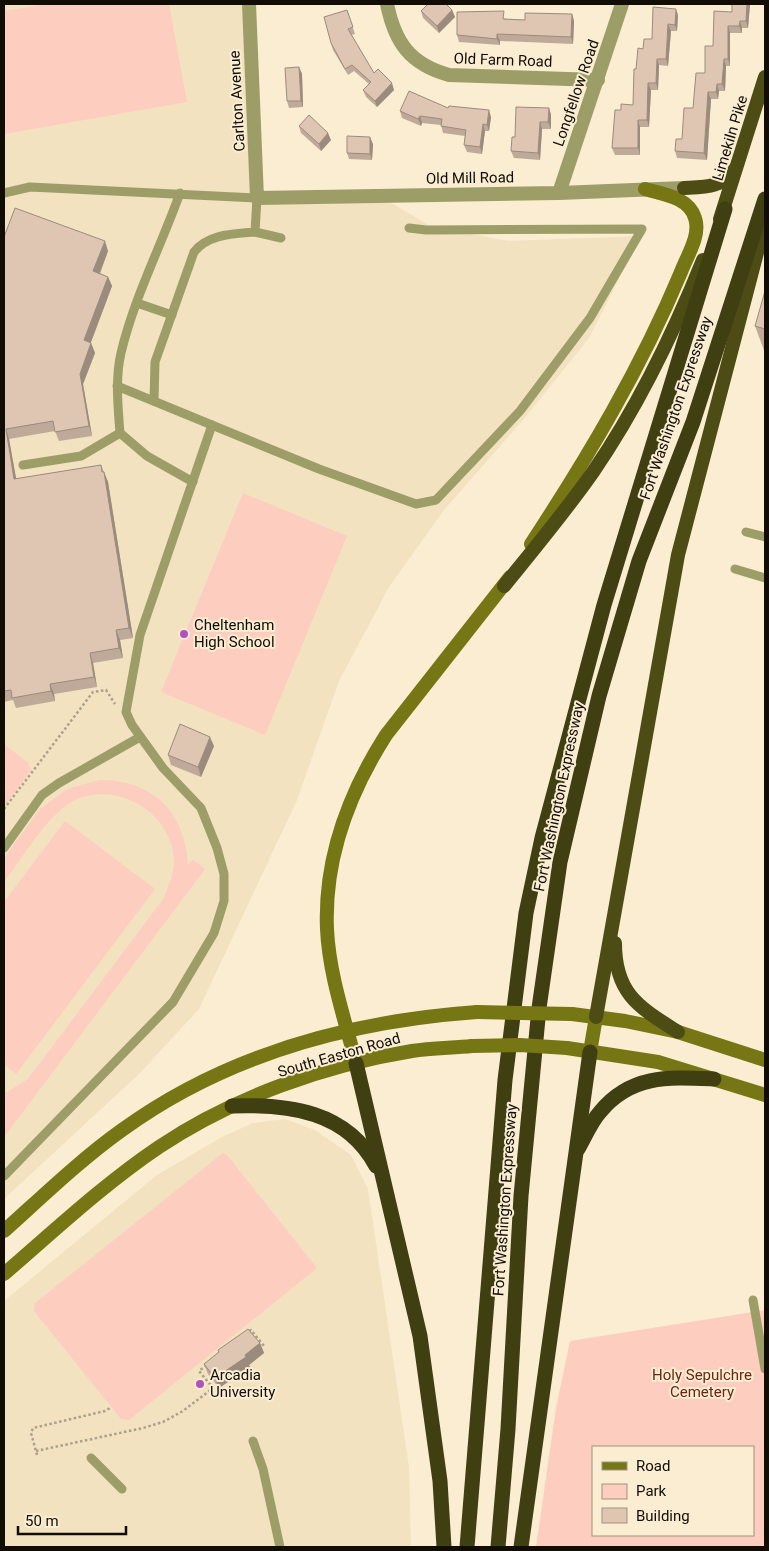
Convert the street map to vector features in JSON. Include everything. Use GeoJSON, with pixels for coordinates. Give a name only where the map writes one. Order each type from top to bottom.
{"type":"FeatureCollection","features":[{"type":"Feature","properties":{"kind":"highway","name":"Limekiln Pike"},"geometry":{"type":"LineString","coordinates":[[504,586],[573,500],[612,440],[683,310],[725,208],[765,77]]}},
{"type":"Feature","properties":{"kind":"highway"},"geometry":{"type":"LineString","coordinates":[[684,188],[719,185],[731,174],[738,164]]}},
{"type":"Feature","properties":{"kind":"highway","name":"Fort Washington Expressway"},"geometry":{"type":"LineString","coordinates":[[498,1547],[508,1429],[522,1186],[539,1008],[560,862],[599,696],[639,561],[693,422],[765,199]]}},
{"type":"Feature","properties":{"kind":"highway","name":"Fort Washington Expressway"},"geometry":{"type":"LineString","coordinates":[[467,1547],[505,1080],[526,913],[542,838],[604,605],[725,208]]}},
{"type":"Feature","properties":{"kind":"highway"},"geometry":{"type":"LineString","coordinates":[[596,1017],[678,555],[765,222]]}},
{"type":"Feature","properties":{"kind":"highway"},"geometry":{"type":"LineString","coordinates":[[616,906],[615,954],[618,974],[625,990],[641,1009],[678,1032]]}},
{"type":"Feature","properties":{"kind":"highway"},"geometry":{"type":"LineString","coordinates":[[521,1547],[590,1052]]}},
{"type":"Feature","properties":{"kind":"highway"},"geometry":{"type":"LineString","coordinates":[[356,1063],[420,1336],[440,1480],[444,1547]]}},
{"type":"Feature","properties":{"kind":"highway"},"geometry":{"type":"LineString","coordinates":[[575,1154],[599,1112],[623,1092],[652,1079],[667,1077],[714,1079]]}},
{"type":"Feature","properties":{"kind":"highway"},"geometry":{"type":"LineString","coordinates":[[232,1106],[288,1108],[308,1111],[326,1118],[344,1128],[360,1142],[383,1179]]}},
{"type":"Feature","properties":{"kind":"main road"},"geometry":{"type":"LineString","coordinates":[[356,1063],[330,956],[327,930],[328,900],[340,827],[369,762],[386,735],[504,586],[595,444],[650,339],[695,237],[696,218],[688,206],[677,198],[645,189]]}},
{"type":"Feature","properties":{"kind":"main road","name":"South Easton Road"},"geometry":{"type":"LineString","coordinates":[[4,1231],[79,1164],[122,1130],[161,1104],[199,1083],[240,1064],[283,1048],[348,1030],[429,1016],[477,1012],[572,1014],[678,1032],[765,1060]]}},
{"type":"Feature","properties":{"kind":"main road"},"geometry":{"type":"LineString","coordinates":[[590,1052],[596,1017]]}},
{"type":"Feature","properties":{"kind":"main road","name":"South Easton Road"},"geometry":{"type":"LineString","coordinates":[[4,1274],[113,1181],[159,1147],[232,1106],[298,1080],[356,1063],[412,1051],[472,1046],[520,1045],[567,1048],[658,1062],[765,1095]]}},
{"type":"Feature","properties":{"kind":"street","name":"Carlton Avenue"},"geometry":{"type":"LineString","coordinates":[[248,4],[257,198]]}},
{"type":"Feature","properties":{"kind":"street","name":"Old Farm Road"},"geometry":{"type":"LineString","coordinates":[[387,4],[391,22],[401,46],[433,71],[449,75],[598,80]]}},
{"type":"Feature","properties":{"kind":"street","name":"Longfellow Road"},"geometry":{"type":"LineString","coordinates":[[559,193],[622,4]]}},
{"type":"Feature","properties":{"kind":"street","name":"Old Mill Road"},"geometry":{"type":"LineString","coordinates":[[257,198],[559,193],[684,188]]}},
{"type":"Feature","properties":{"kind":"lane"},"geometry":{"type":"LineString","coordinates":[[4,193],[30,187],[257,198],[255,232]]}},
{"type":"Feature","properties":{"kind":"lane"},"geometry":{"type":"LineString","coordinates":[[180,193],[137,303],[121,353],[117,386],[120,434],[147,456],[193,482]]}},
{"type":"Feature","properties":{"kind":"lane"},"geometry":{"type":"LineString","coordinates":[[117,386],[319,469],[416,504],[436,500],[520,411],[590,318],[642,229],[426,230],[409,228]]}},
{"type":"Feature","properties":{"kind":"lane"},"geometry":{"type":"LineString","coordinates":[[154,401],[155,362],[194,252],[202,242],[228,234],[255,232],[281,238]]}},
{"type":"Feature","properties":{"kind":"lane"},"geometry":{"type":"LineString","coordinates":[[137,303],[172,315]]}},
{"type":"Feature","properties":{"kind":"lane"},"geometry":{"type":"LineString","coordinates":[[4,1176],[173,1002],[214,933],[224,901],[224,874],[217,848],[201,808],[163,768],[130,723],[126,712],[140,635],[212,425]]}},
{"type":"Feature","properties":{"kind":"lane"},"geometry":{"type":"LineString","coordinates":[[22,465],[81,456],[120,434]]}},
{"type":"Feature","properties":{"kind":"lane"},"geometry":{"type":"LineString","coordinates":[[746,532],[765,537]]}},
{"type":"Feature","properties":{"kind":"lane"},"geometry":{"type":"LineString","coordinates":[[735,570],[765,578]]}},
{"type":"Feature","properties":{"kind":"lane"},"geometry":{"type":"LineString","coordinates":[[4,848],[42,795],[59,783],[140,737]]}},
{"type":"Feature","properties":{"kind":"lane"},"geometry":{"type":"LineString","coordinates":[[753,1300],[765,1369]]}},
{"type":"Feature","properties":{"kind":"lane"},"geometry":{"type":"LineString","coordinates":[[253,1441],[263,1469],[280,1547]]}},
{"type":"Feature","properties":{"kind":"lane"},"geometry":{"type":"LineString","coordinates":[[91,1458],[122,1489]]}},
{"type":"Feature","properties":{"kind":"path"},"geometry":{"type":"LineString","coordinates":[[4,809],[93,692],[106,690],[130,723]]}},
{"type":"Feature","properties":{"kind":"path"},"geometry":{"type":"LineString","coordinates":[[244,1336],[251,1330],[264,1346]]}},
{"type":"Feature","properties":{"kind":"path"},"geometry":{"type":"LineString","coordinates":[[110,1408],[105,1411],[33,1428],[31,1433],[37,1453],[142,1428],[172,1417],[213,1388],[199,1371],[214,1359]]}},
{"type":"Feature","properties":{"kind":"shaded area","name":"Cheltenham High School"},"geometry":{"type":"Polygon","coordinates":[[[4,4],[249,4],[257,198],[378,195],[430,226],[508,241],[641,236],[589,338],[523,420],[444,510],[389,587],[339,681],[297,800],[199,1009],[140,1073],[4,1199],[4,4]]]}},
{"type":"Feature","properties":{"kind":"shaded area","name":"Arcadia University"},"geometry":{"type":"Polygon","coordinates":[[[285,1119],[315,1130],[351,1155],[368,1189],[409,1467],[411,1547],[4,1547],[4,1301],[157,1175],[222,1137],[253,1123],[285,1119]]]}},
{"type":"Feature","properties":{"kind":"green space"},"geometry":{"type":"Polygon","coordinates":[[[47,4],[169,4],[187,102],[4,134],[4,11],[47,4]]]}},
{"type":"Feature","properties":{"kind":"green space"},"geometry":{"type":"Polygon","coordinates":[[[243,493],[347,536],[265,735],[161,692],[243,493]]]}},
{"type":"Feature","properties":{"kind":"green space"},"geometry":{"type":"Polygon","coordinates":[[[4,744],[28,763],[31,770],[4,807],[4,744]]]}},
{"type":"Feature","properties":{"kind":"green space"},"geometry":{"type":"Polygon","coordinates":[[[100,780],[119,781],[136,786],[150,793],[163,803],[173,815],[180,829],[186,846],[188,865],[193,860],[205,869],[4,1137],[4,1094],[28,1079],[164,898],[173,873],[172,846],[165,830],[154,816],[139,805],[123,797],[105,794],[87,796],[70,803],[61,810],[34,840],[4,882],[4,858],[40,809],[67,789],[100,780]]]}},
{"type":"Feature","properties":{"kind":"green space"},"geometry":{"type":"Polygon","coordinates":[[[65,821],[155,889],[16,1074],[4,1064],[4,902],[65,821]]]}},
{"type":"Feature","properties":{"kind":"green space"},"geometry":{"type":"Polygon","coordinates":[[[223,1153],[227,1155],[317,1268],[129,1420],[121,1419],[34,1311],[35,1303],[223,1153]]]}},
{"type":"Feature","properties":{"kind":"green space","name":"Holy Sepulchre Cemetery"},"geometry":{"type":"Polygon","coordinates":[[[765,1310],[765,1547],[536,1547],[556,1408],[570,1341],[765,1310]]]}},
{"type":"Feature","properties":{"kind":"building"},"geometry":{"type":"Polygon","coordinates":[[[428,4],[446,4],[452,10],[437,26],[421,11],[428,4]]]}},
{"type":"Feature","properties":{"kind":"building"},"geometry":{"type":"Polygon","coordinates":[[[732,4],[747,4],[746,21],[740,21],[739,26],[728,26],[728,59],[724,59],[722,84],[717,84],[716,92],[708,92],[704,153],[675,151],[676,139],[682,139],[684,108],[693,108],[696,73],[705,73],[705,46],[713,46],[714,11],[732,12],[732,4]]]}},
{"type":"Feature","properties":{"kind":"building"},"geometry":{"type":"Polygon","coordinates":[[[653,7],[676,9],[675,25],[668,24],[666,59],[657,59],[656,83],[648,83],[647,120],[638,120],[638,148],[612,148],[615,110],[621,110],[621,104],[633,105],[634,69],[636,69],[638,48],[643,49],[644,39],[652,39],[653,7]]]}},
{"type":"Feature","properties":{"kind":"building"},"geometry":{"type":"Polygon","coordinates":[[[347,10],[353,27],[348,29],[374,73],[378,69],[392,83],[375,101],[363,90],[371,82],[352,65],[345,69],[331,43],[324,17],[347,10]]]}},
{"type":"Feature","properties":{"kind":"building"},"geometry":{"type":"Polygon","coordinates":[[[504,11],[503,19],[525,20],[525,13],[572,14],[571,37],[497,34],[497,39],[457,35],[457,12],[504,11]]]}},
{"type":"Feature","properties":{"kind":"building"},"geometry":{"type":"Polygon","coordinates":[[[299,67],[301,101],[287,101],[285,68],[299,67]]]}},
{"type":"Feature","properties":{"kind":"building"},"geometry":{"type":"Polygon","coordinates":[[[409,91],[448,108],[449,106],[489,110],[487,125],[483,124],[480,147],[464,145],[466,130],[441,126],[442,119],[420,116],[418,119],[400,111],[409,91]]]}},
{"type":"Feature","properties":{"kind":"building"},"geometry":{"type":"Polygon","coordinates":[[[516,107],[549,108],[548,122],[540,122],[538,153],[511,151],[512,137],[515,137],[516,107]]]}},
{"type":"Feature","properties":{"kind":"building"},"geometry":{"type":"Polygon","coordinates":[[[309,115],[328,133],[319,144],[299,126],[309,115]]]}},
{"type":"Feature","properties":{"kind":"building"},"geometry":{"type":"Polygon","coordinates":[[[347,136],[370,137],[370,154],[347,153],[347,136]]]}},
{"type":"Feature","properties":{"kind":"building"},"geometry":{"type":"Polygon","coordinates":[[[15,208],[105,241],[93,271],[108,277],[84,340],[91,343],[80,374],[89,426],[55,432],[53,421],[6,429],[14,479],[101,465],[102,472],[104,472],[129,628],[116,630],[119,648],[90,653],[94,677],[50,684],[51,691],[12,698],[11,690],[4,691],[4,237],[15,208]]]}},
{"type":"Feature","properties":{"kind":"building"},"geometry":{"type":"Polygon","coordinates":[[[765,291],[765,329],[755,326],[765,291]]]}},
{"type":"Feature","properties":{"kind":"building"},"geometry":{"type":"Polygon","coordinates":[[[180,724],[210,737],[198,767],[168,755],[180,724]]]}},
{"type":"Feature","properties":{"kind":"building"},"geometry":{"type":"Polygon","coordinates":[[[248,1329],[260,1343],[245,1355],[246,1357],[215,1378],[204,1364],[219,1352],[218,1350],[248,1329]]]}},
{"type":"Feature","properties":{"kind":"place","name":"Cheltenham High School"},"geometry":{"type":"Point","coordinates":[184,634]}},
{"type":"Feature","properties":{"kind":"place","name":"Arcadia University"},"geometry":{"type":"Point","coordinates":[200,1384]}}]}
